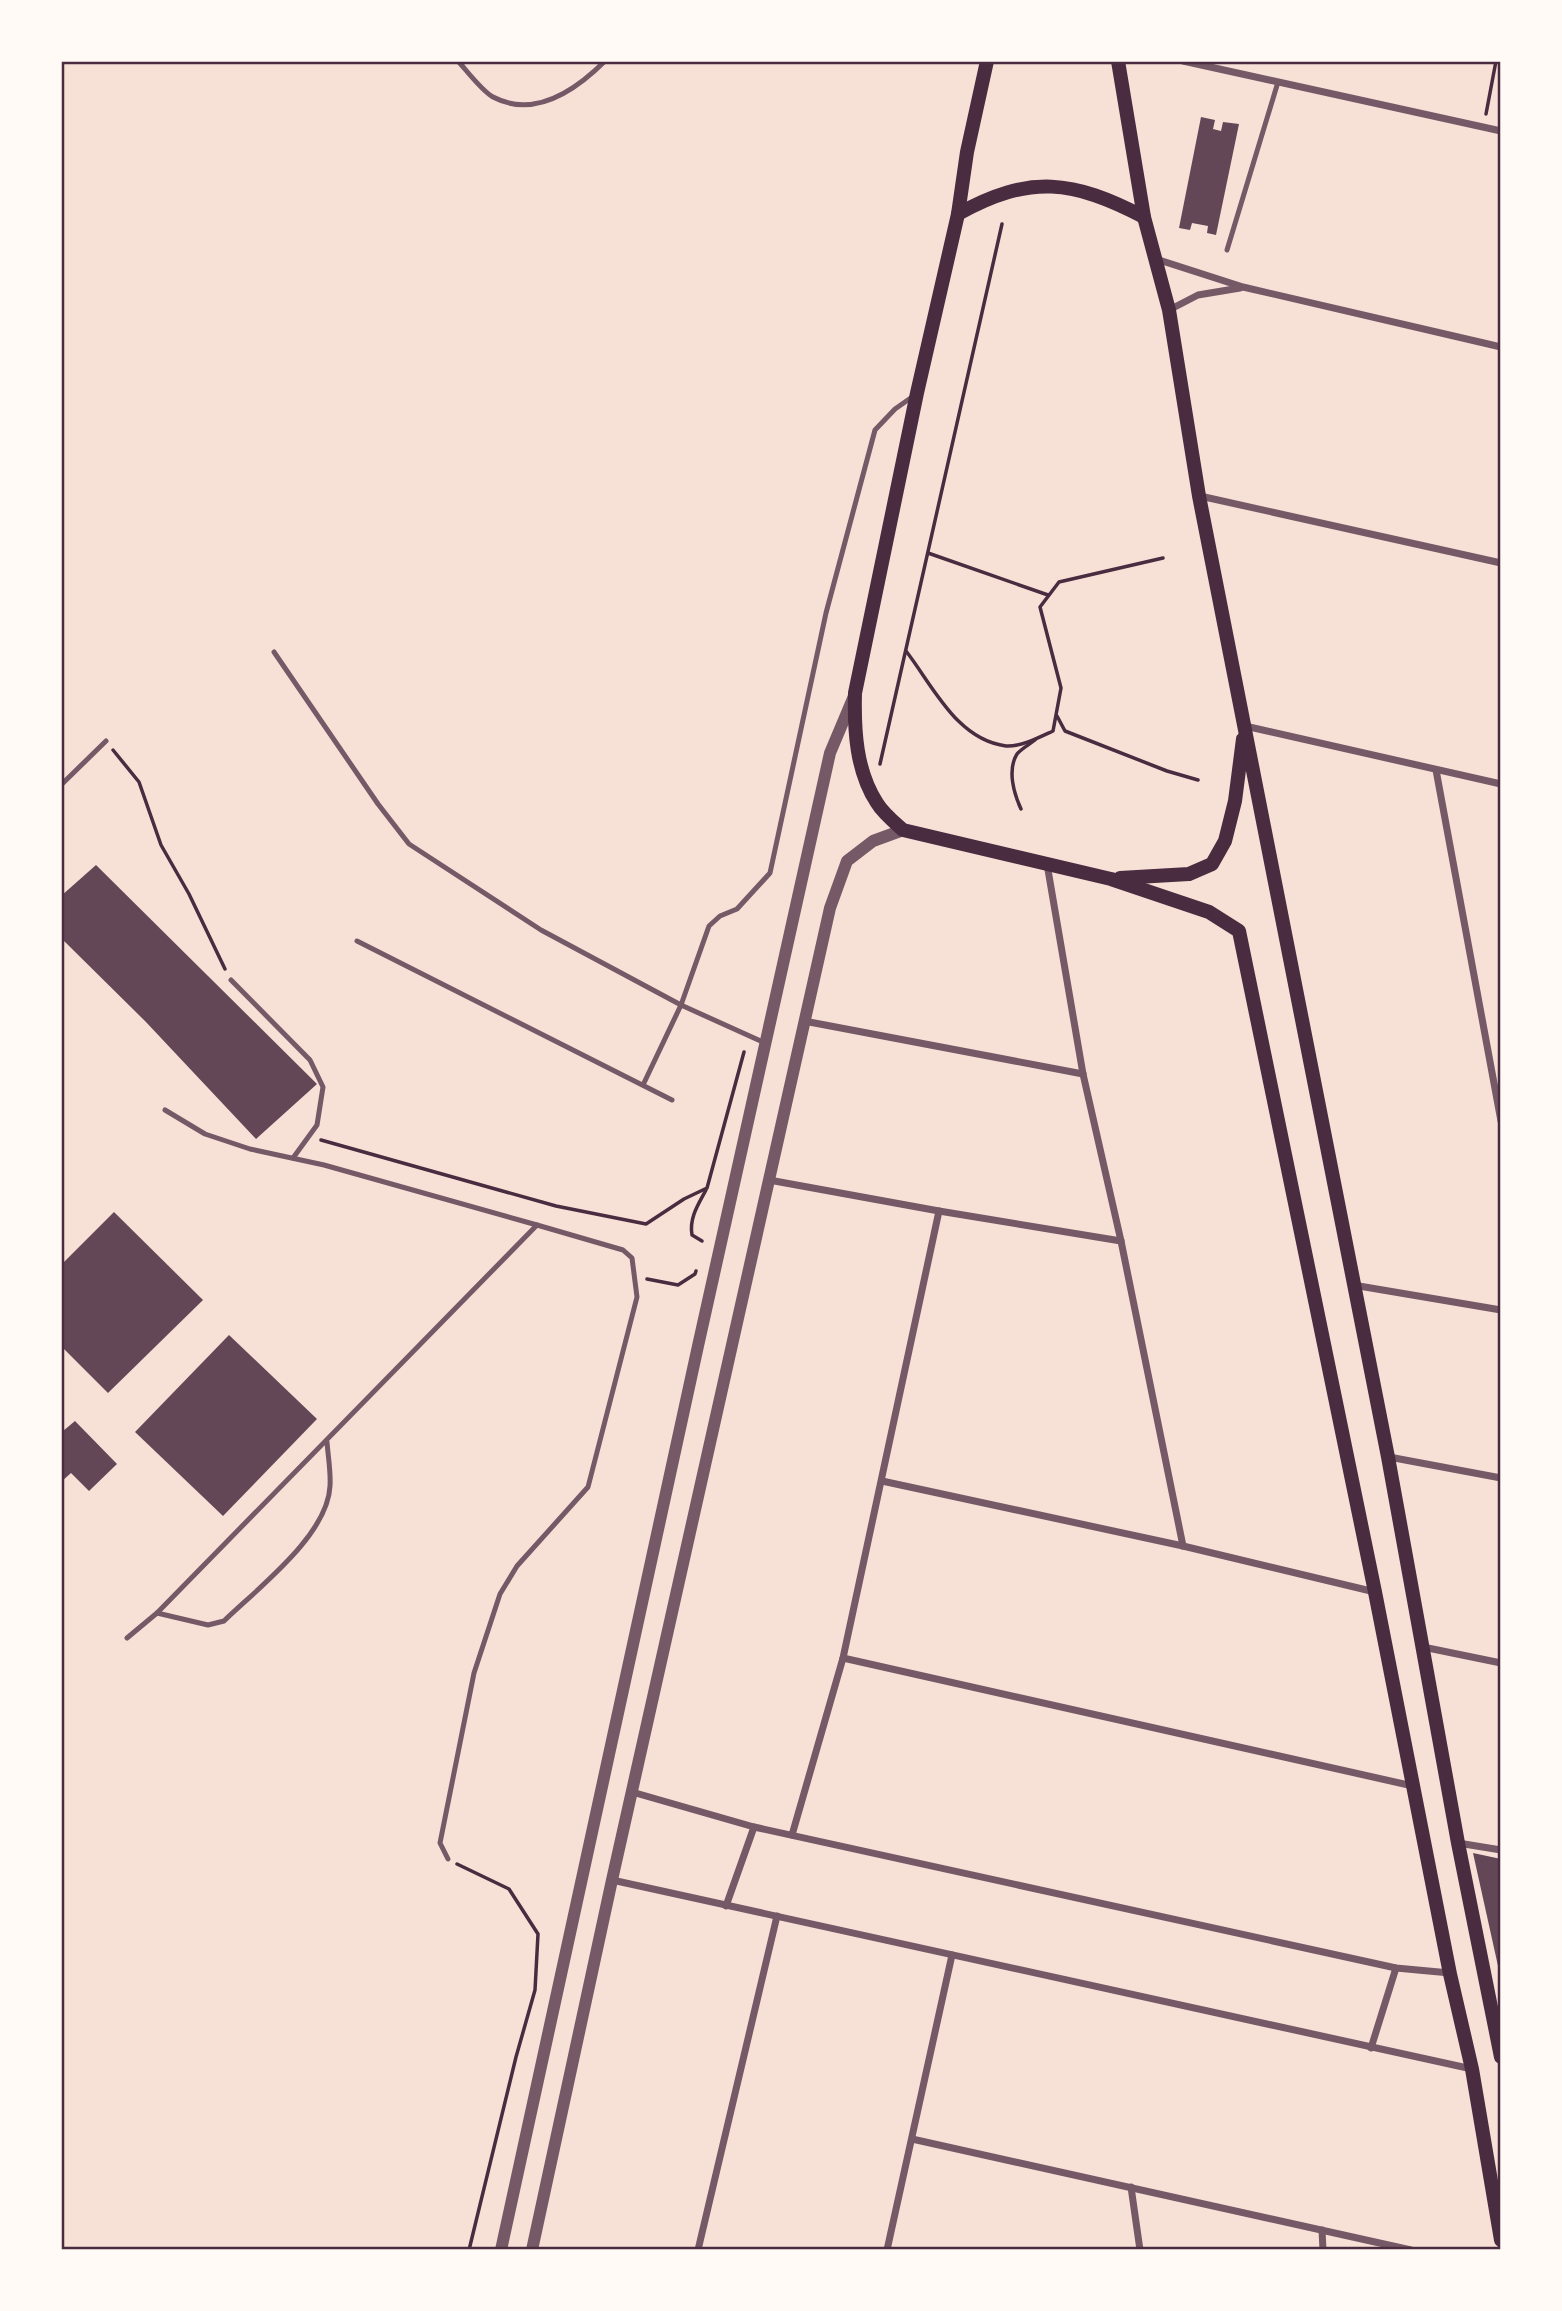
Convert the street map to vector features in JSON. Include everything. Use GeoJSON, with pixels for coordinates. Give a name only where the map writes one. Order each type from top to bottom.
{"type":"FeatureCollection","features":[{"type":"Feature","properties":{"kind":"main road"},"geometry":{"type":"LineString","coordinates":[[987,61],[967,152],[958,214],[917,393],[855,693],[854,730],[866,785],[878,806],[903,830],[1111,878],[1209,912],[1239,931],[1415,1786],[1450,1973],[1472,2068],[1501,2240]]}},
{"type":"Feature","properties":{"kind":"main road"},"geometry":{"type":"LineString","coordinates":[[1118,61],[1144,217],[1168,310],[1199,496],[1388,1457],[1458,1843],[1501,2057]]}},
{"type":"Feature","properties":{"kind":"main road"},"geometry":{"type":"LineString","coordinates":[[958,214],[998,194],[1045,187],[1089,192],[1110,199],[1144,217]]}},
{"type":"Feature","properties":{"kind":"main road"},"geometry":{"type":"LineString","coordinates":[[1111,878],[1189,874],[1212,864],[1225,841],[1235,801],[1244,726]]}},
{"type":"Feature","properties":{"kind":"street"},"geometry":{"type":"LineString","coordinates":[[1183,61],[1501,131]]}},
{"type":"Feature","properties":{"kind":"street"},"geometry":{"type":"LineString","coordinates":[[1155,259],[1243,287],[1501,347]]}},
{"type":"Feature","properties":{"kind":"street"},"geometry":{"type":"LineString","coordinates":[[1168,310],[1198,295],[1243,287]]}},
{"type":"Feature","properties":{"kind":"street"},"geometry":{"type":"LineString","coordinates":[[1199,496],[1501,562]]}},
{"type":"Feature","properties":{"kind":"street"},"geometry":{"type":"LineString","coordinates":[[501,2250],[830,753],[855,693]]}},
{"type":"Feature","properties":{"kind":"street"},"geometry":{"type":"LineString","coordinates":[[1244,726],[1501,784]]}},
{"type":"Feature","properties":{"kind":"street"},"geometry":{"type":"LineString","coordinates":[[1436,770],[1501,1121]]}},
{"type":"Feature","properties":{"kind":"street"},"geometry":{"type":"LineString","coordinates":[[532,2250],[612,1880],[830,908],[847,860],[873,841],[903,830]]}},
{"type":"Feature","properties":{"kind":"street"},"geometry":{"type":"LineString","coordinates":[[1047,863],[1083,1074],[1121,1241],[1183,1546]]}},
{"type":"Feature","properties":{"kind":"street"},"geometry":{"type":"LineString","coordinates":[[804,1021],[1083,1074]]}},
{"type":"Feature","properties":{"kind":"street"},"geometry":{"type":"LineString","coordinates":[[769,1180],[1121,1241]]}},
{"type":"Feature","properties":{"kind":"street"},"geometry":{"type":"LineString","coordinates":[[792,1835],[843,1658],[939,1211]]}},
{"type":"Feature","properties":{"kind":"street"},"geometry":{"type":"LineString","coordinates":[[1353,1285],[1501,1310]]}},
{"type":"Feature","properties":{"kind":"street"},"geometry":{"type":"LineString","coordinates":[[1388,1457],[1501,1478]]}},
{"type":"Feature","properties":{"kind":"street"},"geometry":{"type":"LineString","coordinates":[[882,1481],[1183,1546],[1375,1592]]}},
{"type":"Feature","properties":{"kind":"street"},"geometry":{"type":"LineString","coordinates":[[1422,1647],[1501,1663]]}},
{"type":"Feature","properties":{"kind":"street"},"geometry":{"type":"LineString","coordinates":[[843,1658],[1415,1786]]}},
{"type":"Feature","properties":{"kind":"street"},"geometry":{"type":"LineString","coordinates":[[632,1792],[754,1827],[1396,1968],[1450,1973]]}},
{"type":"Feature","properties":{"kind":"street"},"geometry":{"type":"LineString","coordinates":[[726,1906],[754,1827]]}},
{"type":"Feature","properties":{"kind":"street"},"geometry":{"type":"LineString","coordinates":[[1458,1843],[1501,1850]]}},
{"type":"Feature","properties":{"kind":"street"},"geometry":{"type":"LineString","coordinates":[[612,1880],[1472,2068]]}},
{"type":"Feature","properties":{"kind":"street"},"geometry":{"type":"LineString","coordinates":[[698,2250],[777,1916]]}},
{"type":"Feature","properties":{"kind":"street"},"geometry":{"type":"LineString","coordinates":[[887,2250],[953,1955]]}},
{"type":"Feature","properties":{"kind":"street"},"geometry":{"type":"LineString","coordinates":[[1371,2048],[1396,1968]]}},
{"type":"Feature","properties":{"kind":"street"},"geometry":{"type":"LineString","coordinates":[[912,2139],[1411,2250]]}},
{"type":"Feature","properties":{"kind":"street"},"geometry":{"type":"LineString","coordinates":[[1131,2187],[1140,2250]]}},
{"type":"Feature","properties":{"kind":"street"},"geometry":{"type":"LineString","coordinates":[[1322,2230],[1323,2250]]}},
{"type":"Feature","properties":{"kind":"lane"},"geometry":{"type":"LineString","coordinates":[[458,61],[492,96],[525,106],[553,100],[585,81],[605,61]]}},
{"type":"Feature","properties":{"kind":"lane"},"geometry":{"type":"LineString","coordinates":[[1227,250],[1278,82]]}},
{"type":"Feature","properties":{"kind":"lane"},"geometry":{"type":"LineString","coordinates":[[643,1085],[681,1005],[709,926],[720,916],[737,909],[770,873],[827,613],[875,430],[895,409],[917,393]]}},
{"type":"Feature","properties":{"kind":"lane"},"geometry":{"type":"LineString","coordinates":[[274,652],[378,804],[409,844],[541,930],[681,1005],[765,1042]]}},
{"type":"Feature","properties":{"kind":"lane"},"geometry":{"type":"LineString","coordinates":[[61,785],[106,741]]}},
{"type":"Feature","properties":{"kind":"lane"},"geometry":{"type":"LineString","coordinates":[[357,941],[672,1100]]}},
{"type":"Feature","properties":{"kind":"lane"},"geometry":{"type":"LineString","coordinates":[[231,980],[310,1060],[323,1087],[317,1125],[293,1158]]}},
{"type":"Feature","properties":{"kind":"lane"},"geometry":{"type":"LineString","coordinates":[[165,1110],[205,1133],[250,1149],[324,1165],[537,1225],[623,1250],[632,1258],[637,1297],[588,1487],[517,1566],[500,1594],[474,1673],[440,1843],[447,1859]]}},
{"type":"Feature","properties":{"kind":"lane"},"geometry":{"type":"LineString","coordinates":[[127,1637],[157,1614],[537,1225]]}},
{"type":"Feature","properties":{"kind":"lane"},"geometry":{"type":"LineString","coordinates":[[157,1614],[208,1625],[224,1621],[304,1544],[323,1517],[330,1487],[327,1442]]}},
{"type":"Feature","properties":{"kind":"path"},"geometry":{"type":"LineString","coordinates":[[1483,128],[1496,61]]}},
{"type":"Feature","properties":{"kind":"path"},"geometry":{"type":"LineString","coordinates":[[880,764],[1002,224]]}},
{"type":"Feature","properties":{"kind":"path"},"geometry":{"type":"LineString","coordinates":[[928,553],[1049,595]]}},
{"type":"Feature","properties":{"kind":"path"},"geometry":{"type":"LineString","coordinates":[[906,651],[953,715],[979,737],[1008,746],[1037,738],[1053,731],[1061,688],[1040,607],[1059,582],[1163,558]]}},
{"type":"Feature","properties":{"kind":"path"},"geometry":{"type":"LineString","coordinates":[[1057,716],[1065,731],[1167,771],[1198,780]]}},
{"type":"Feature","properties":{"kind":"path"},"geometry":{"type":"LineString","coordinates":[[1021,809],[1014,794],[1012,771],[1017,754],[1037,738]]}},
{"type":"Feature","properties":{"kind":"path"},"geometry":{"type":"LineString","coordinates":[[106,741],[139,782],[161,845],[189,894],[231,980]]}},
{"type":"Feature","properties":{"kind":"path"},"geometry":{"type":"LineString","coordinates":[[702,1241],[691,1235],[690,1225],[707,1188],[748,1036]]}},
{"type":"Feature","properties":{"kind":"path"},"geometry":{"type":"LineString","coordinates":[[309,1136],[556,1206],[646,1224],[684,1199],[707,1188]]}},
{"type":"Feature","properties":{"kind":"path"},"geometry":{"type":"LineString","coordinates":[[700,1252],[705,1231]]}},
{"type":"Feature","properties":{"kind":"path"},"geometry":{"type":"LineString","coordinates":[[634,1276],[678,1285],[695,1274],[697,1263]]}},
{"type":"Feature","properties":{"kind":"path"},"geometry":{"type":"LineString","coordinates":[[447,1859],[509,1889],[538,1934],[535,1990],[516,2057],[470,2250]]}},
{"type":"Feature","properties":{"kind":"building"},"geometry":{"type":"Polygon","coordinates":[[[1201,117],[1215,120],[1213,129],[1221,131],[1223,122],[1239,124],[1216,235],[1207,233],[1208,226],[1192,223],[1190,230],[1179,228],[1201,117]]]}},
{"type":"Feature","properties":{"kind":"building"},"geometry":{"type":"Polygon","coordinates":[[[96,865],[317,1084],[256,1139],[145,1021],[61,938],[61,896],[96,865]]]}},
{"type":"Feature","properties":{"kind":"building"},"geometry":{"type":"Polygon","coordinates":[[[114,1212],[203,1300],[108,1393],[61,1346],[61,1265],[114,1212]]]}},
{"type":"Feature","properties":{"kind":"building"},"geometry":{"type":"Polygon","coordinates":[[[229,1335],[317,1419],[223,1516],[135,1432],[229,1335]]]}},
{"type":"Feature","properties":{"kind":"building"},"geometry":{"type":"Polygon","coordinates":[[[75,1421],[117,1464],[89,1491],[71,1473],[61,1482],[61,1429],[63,1431],[75,1421]]]}},
{"type":"Feature","properties":{"kind":"building"},"geometry":{"type":"Polygon","coordinates":[[[1473,1853],[1501,1859],[1501,1975],[1500,1975],[1473,1853]]]}}]}
